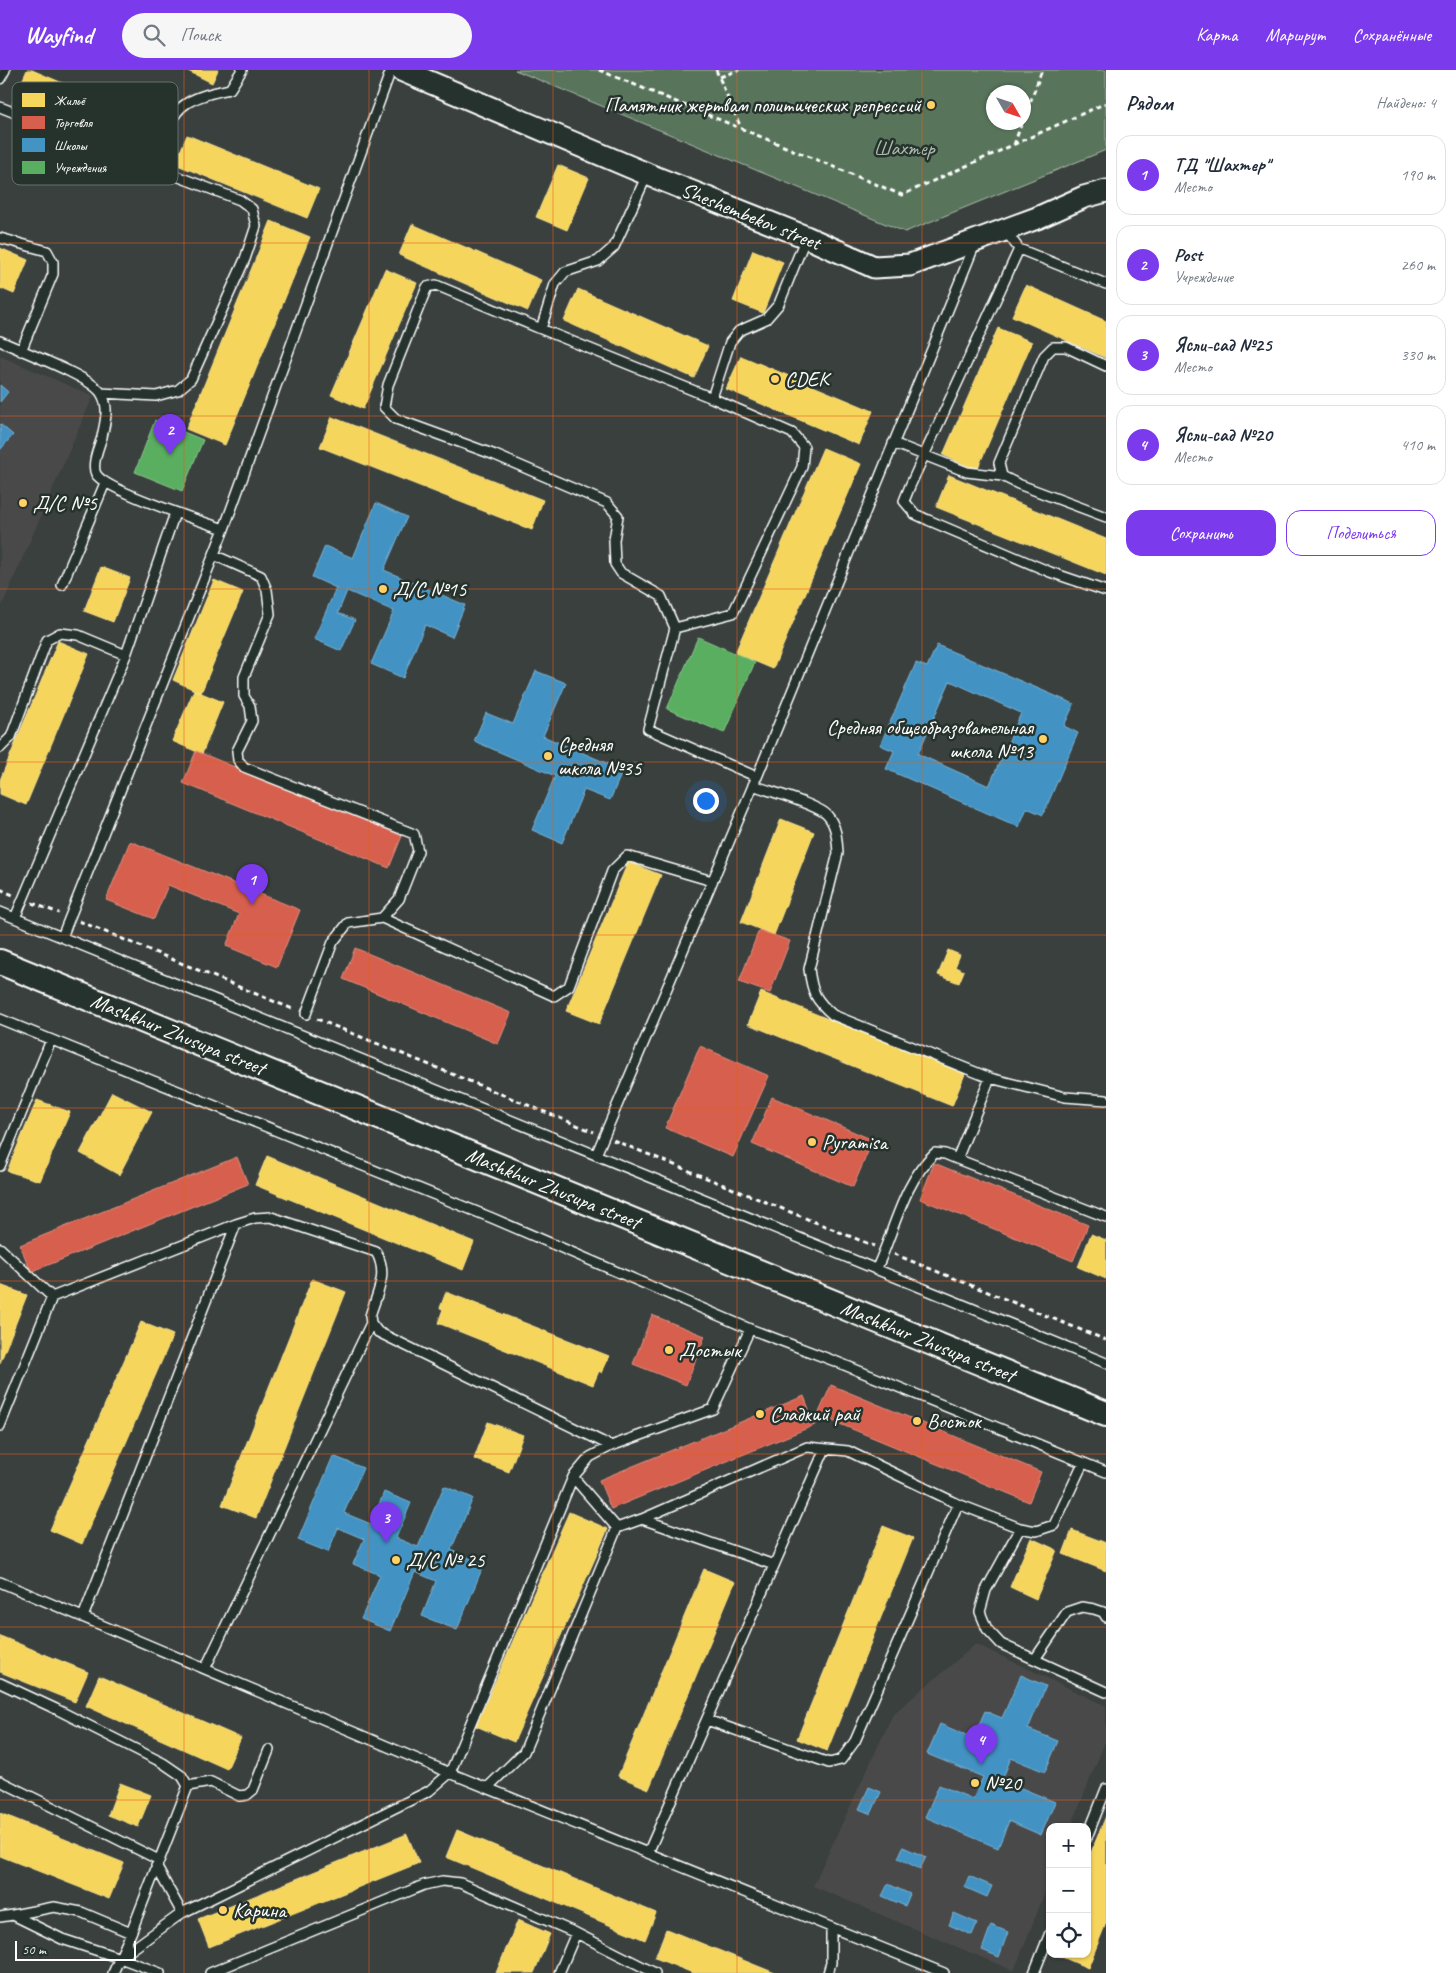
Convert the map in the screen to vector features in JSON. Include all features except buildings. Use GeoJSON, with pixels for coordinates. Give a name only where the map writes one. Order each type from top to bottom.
{"type":"FeatureCollection","features":[{"type":"Feature","properties":{"kind":"main road","name":"Mashkhur Zhusupa street"},"geometry":{"type":"LineString","coordinates":[[0,962],[1106,1414]]}},
{"type":"Feature","properties":{"kind":"street","name":"Sheshembekov street"},"geometry":{"type":"LineString","coordinates":[[401,70],[647,174],[806,237],[874,267],[910,265],[1005,230],[1084,197],[1106,191]]}},
{"type":"Feature","properties":{"kind":"lane"},"geometry":{"type":"LineString","coordinates":[[0,78],[5,70]]}},
{"type":"Feature","properties":{"kind":"lane"},"geometry":{"type":"LineString","coordinates":[[178,112],[184,104],[230,88],[242,70]]}},
{"type":"Feature","properties":{"kind":"lane"},"geometry":{"type":"LineString","coordinates":[[62,937],[224,529],[391,70]]}},
{"type":"Feature","properties":{"kind":"lane"},"geometry":{"type":"LineString","coordinates":[[0,107],[12,112]]}},
{"type":"Feature","properties":{"kind":"lane"},"geometry":{"type":"LineString","coordinates":[[541,329],[554,284],[565,272],[598,261],[614,247],[647,174]]}},
{"type":"Feature","properties":{"kind":"lane"},"geometry":{"type":"LineString","coordinates":[[102,394],[156,396],[178,390],[191,378],[245,259],[256,226],[252,210],[240,200],[178,177]]}},
{"type":"Feature","properties":{"kind":"lane"},"geometry":{"type":"LineString","coordinates":[[1005,230],[1019,249],[1106,284]]}},
{"type":"Feature","properties":{"kind":"lane"},"geometry":{"type":"LineString","coordinates":[[712,398],[730,342],[739,331],[766,319],[780,304],[806,237]]}},
{"type":"Feature","properties":{"kind":"lane"},"geometry":{"type":"LineString","coordinates":[[0,238],[47,251],[53,262],[54,274],[21,351]]}},
{"type":"Feature","properties":{"kind":"lane"},"geometry":{"type":"LineString","coordinates":[[596,1155],[755,781],[976,240]]}},
{"type":"Feature","properties":{"kind":"lane"},"geometry":{"type":"LineString","coordinates":[[1019,249],[904,501],[915,514],[1050,572],[1106,591]]}},
{"type":"Feature","properties":{"kind":"lane"},"geometry":{"type":"LineString","coordinates":[[674,628],[733,613],[802,467],[804,447],[792,433],[712,398],[436,285],[427,287],[388,385],[384,407],[396,420],[496,455],[607,503],[618,516],[614,540],[615,564],[621,573],[661,596],[674,628],[648,728],[828,815],[837,835],[838,853],[809,969],[815,997],[833,1015],[990,1078],[1065,1097],[1106,1100]]}},
{"type":"Feature","properties":{"kind":"lane"},"geometry":{"type":"LineString","coordinates":[[0,341],[89,381],[102,394],[108,414],[94,465],[96,474],[105,483],[175,512],[224,529]]}},
{"type":"Feature","properties":{"kind":"lane"},"geometry":{"type":"LineString","coordinates":[[1002,476],[999,462],[1044,356],[1053,347],[1066,346],[1106,366]]}},
{"type":"Feature","properties":{"kind":"lane"},"geometry":{"type":"LineString","coordinates":[[893,443],[967,472],[1002,476],[1018,484],[1106,517]]}},
{"type":"Feature","properties":{"kind":"lane"},"geometry":{"type":"LineString","coordinates":[[62,585],[105,483]]}},
{"type":"Feature","properties":{"kind":"lane"},"geometry":{"type":"LineString","coordinates":[[16,918],[126,655],[175,512]]}},
{"type":"Feature","properties":{"kind":"lane"},"geometry":{"type":"LineString","coordinates":[[214,555],[261,576],[267,590],[270,614],[244,677],[244,696],[250,706],[252,721],[237,751],[238,760],[244,767],[414,834],[418,851],[399,899],[382,918]]}},
{"type":"Feature","properties":{"kind":"lane"},"geometry":{"type":"LineString","coordinates":[[0,748],[11,737],[47,640],[60,633],[78,634],[126,655]]}},
{"type":"Feature","properties":{"kind":"lane"},"geometry":{"type":"LineString","coordinates":[[306,1014],[333,942],[348,923],[382,918],[554,996],[569,986],[612,871],[627,856],[712,881]]}},
{"type":"Feature","properties":{"kind":"lane"},"geometry":{"type":"LineString","coordinates":[[0,912],[1106,1363]]}},
{"type":"Feature","properties":{"kind":"lane"},"geometry":{"type":"LineString","coordinates":[[0,1019],[492,1218],[750,1329],[837,1362],[1106,1472]]}},
{"type":"Feature","properties":{"kind":"lane"},"geometry":{"type":"LineString","coordinates":[[0,1166],[51,1040]]}},
{"type":"Feature","properties":{"kind":"lane"},"geometry":{"type":"LineString","coordinates":[[956,1159],[990,1078]]}},
{"type":"Feature","properties":{"kind":"lane"},"geometry":{"type":"LineString","coordinates":[[876,1270],[905,1198],[922,1164],[935,1153],[944,1154],[1106,1217]]}},
{"type":"Feature","properties":{"kind":"lane"},"geometry":{"type":"LineString","coordinates":[[0,1426],[52,1297],[255,1218],[271,1217],[376,1252],[381,1261],[383,1275],[370,1316],[370,1323],[205,1669]]}},
{"type":"Feature","properties":{"kind":"lane"},"geometry":{"type":"LineString","coordinates":[[83,1617],[236,1224]]}},
{"type":"Feature","properties":{"kind":"lane"},"geometry":{"type":"LineString","coordinates":[[0,1248],[52,1297]]}},
{"type":"Feature","properties":{"kind":"lane"},"geometry":{"type":"LineString","coordinates":[[370,1323],[378,1332],[611,1446]]}},
{"type":"Feature","properties":{"kind":"lane"},"geometry":{"type":"LineString","coordinates":[[120,1958],[182,1913],[429,1792],[450,1773],[573,1477],[590,1457],[611,1446],[713,1409],[750,1329]]}},
{"type":"Feature","properties":{"kind":"lane"},"geometry":{"type":"LineString","coordinates":[[487,1788],[524,1752],[617,1528],[642,1519],[807,1447],[848,1451],[958,1504],[1020,1528],[1036,1531],[1054,1525],[1083,1463]]}},
{"type":"Feature","properties":{"kind":"lane"},"geometry":{"type":"LineString","coordinates":[[648,1854],[825,1449]]}},
{"type":"Feature","properties":{"kind":"lane"},"geometry":{"type":"LineString","coordinates":[[573,1477],[617,1528]]}},
{"type":"Feature","properties":{"kind":"lane"},"geometry":{"type":"LineString","coordinates":[[706,1720],[829,1763],[841,1760],[855,1741],[958,1504]]}},
{"type":"Feature","properties":{"kind":"lane"},"geometry":{"type":"LineString","coordinates":[[642,1519],[774,1566]]}},
{"type":"Feature","properties":{"kind":"lane"},"geometry":{"type":"LineString","coordinates":[[1020,1528],[986,1590],[980,1612],[987,1629],[1001,1644],[1106,1692]]}},
{"type":"Feature","properties":{"kind":"lane"},"geometry":{"type":"LineString","coordinates":[[0,1582],[450,1773],[944,1973]]}},
{"type":"Feature","properties":{"kind":"lane"},"geometry":{"type":"LineString","coordinates":[[1035,1659],[1067,1612],[1082,1607],[1102,1612],[1106,1617]]}},
{"type":"Feature","properties":{"kind":"lane"},"geometry":{"type":"LineString","coordinates":[[0,1683],[163,1763],[182,1776],[188,1786]]}},
{"type":"Feature","properties":{"kind":"lane"},"geometry":{"type":"LineString","coordinates":[[188,1786],[211,1782],[239,1796],[247,1795],[253,1790],[269,1750]]}},
{"type":"Feature","properties":{"kind":"lane"},"geometry":{"type":"LineString","coordinates":[[0,1781],[157,1863],[182,1913]]}},
{"type":"Feature","properties":{"kind":"lane"},"geometry":{"type":"LineString","coordinates":[[113,1973],[131,1933],[188,1786]]}},
{"type":"Feature","properties":{"kind":"lane"},"geometry":{"type":"LineString","coordinates":[[1091,1827],[1106,1789]]}},
{"type":"Feature","properties":{"kind":"lane"},"geometry":{"type":"LineString","coordinates":[[210,1973],[424,1885],[442,1881],[460,1883],[576,1933],[656,1973]]}},
{"type":"Feature","properties":{"kind":"lane"},"geometry":{"type":"LineString","coordinates":[[0,1917],[54,1907],[81,1912],[131,1933]]}},
{"type":"Feature","properties":{"kind":"lane"},"geometry":{"type":"LineString","coordinates":[[13,1915],[62,1938],[160,1973]]}},
{"type":"Feature","properties":{"kind":"lane"},"geometry":{"type":"LineString","coordinates":[[828,1973],[831,1963],[831,1928]]}},
{"type":"Feature","properties":{"kind":"lane"},"geometry":{"type":"LineString","coordinates":[[559,1973],[576,1933]]}},
{"type":"Feature","properties":{"kind":"lane"},"geometry":{"type":"LineString","coordinates":[[1034,1973],[1046,1943]]}},
{"type":"Feature","properties":{"kind":"path"},"geometry":{"type":"LineString","coordinates":[[599,70],[902,195],[1106,103]]}},
{"type":"Feature","properties":{"kind":"path"},"geometry":{"type":"LineString","coordinates":[[716,70],[741,129]]}},
{"type":"Feature","properties":{"kind":"path"},"geometry":{"type":"LineString","coordinates":[[720,77],[739,70]]}},
{"type":"Feature","properties":{"kind":"path"},"geometry":{"type":"LineString","coordinates":[[1031,100],[1042,70]]}},
{"type":"Feature","properties":{"kind":"path"},"geometry":{"type":"LineString","coordinates":[[1014,145],[1019,130]]}},
{"type":"Feature","properties":{"kind":"path"},"geometry":{"type":"LineString","coordinates":[[0,890],[1106,1340]]}},
{"type":"Feature","properties":{"kind":"shaded area","name":"Д/С №5"},"geometry":{"type":"Polygon","coordinates":[[[0,356],[93,396],[0,610],[0,356]]]}},
{"type":"Feature","properties":{"kind":"shaded area","name":"№20"},"geometry":{"type":"Polygon","coordinates":[[[976,1644],[1106,1706],[1106,1739],[1073,1823],[1046,1823],[1046,1890],[1014,1971],[813,1886],[893,1714],[976,1644]]]}},
{"type":"Feature","properties":{"kind":"green space","name":"Шахтер"},"geometry":{"type":"Polygon","coordinates":[[[515,70],[1106,70],[1106,150],[905,232],[515,70]]]}},
{"type":"Feature","properties":{"kind":"place","name":"Памятник жертвам политических репрессий"},"geometry":{"type":"Point","coordinates":[931,105]}},
{"type":"Feature","properties":{"kind":"place","name":"CDEK"},"geometry":{"type":"Point","coordinates":[775,379]}},
{"type":"Feature","properties":{"kind":"place","name":"Post"},"geometry":{"type":"Point","coordinates":[170,455]}},
{"type":"Feature","properties":{"kind":"place","name":"Д/С №5"},"geometry":{"type":"Point","coordinates":[23,503]}},
{"type":"Feature","properties":{"kind":"place","name":"Д/С №15"},"geometry":{"type":"Point","coordinates":[383,589]}},
{"type":"Feature","properties":{"kind":"place","name":"Средняя общеобразовательная школа №13"},"geometry":{"type":"Point","coordinates":[1043,739]}},
{"type":"Feature","properties":{"kind":"place","name":"Средняя школа №35"},"geometry":{"type":"Point","coordinates":[548,756]}},
{"type":"Feature","properties":{"kind":"place","name":"ТД \"Шахтер\""},"geometry":{"type":"Point","coordinates":[252,905]}},
{"type":"Feature","properties":{"kind":"place","name":"Pyramisa"},"geometry":{"type":"Point","coordinates":[812,1142]}},
{"type":"Feature","properties":{"kind":"place","name":"Достык"},"geometry":{"type":"Point","coordinates":[669,1350]}},
{"type":"Feature","properties":{"kind":"place","name":"Сладкий рай"},"geometry":{"type":"Point","coordinates":[760,1414]}},
{"type":"Feature","properties":{"kind":"place","name":"Восток"},"geometry":{"type":"Point","coordinates":[917,1421]}},
{"type":"Feature","properties":{"kind":"place","name":"Ясли-сад №25"},"geometry":{"type":"Point","coordinates":[386,1543]}},
{"type":"Feature","properties":{"kind":"place","name":"Д/С № 25"},"geometry":{"type":"Point","coordinates":[396,1560]}},
{"type":"Feature","properties":{"kind":"place","name":"Ясли-сад №20"},"geometry":{"type":"Point","coordinates":[981,1765]}},
{"type":"Feature","properties":{"kind":"place","name":"№20"},"geometry":{"type":"Point","coordinates":[975,1783]}},
{"type":"Feature","properties":{"kind":"place","name":"Карина"},"geometry":{"type":"Point","coordinates":[223,1910]}}]}
